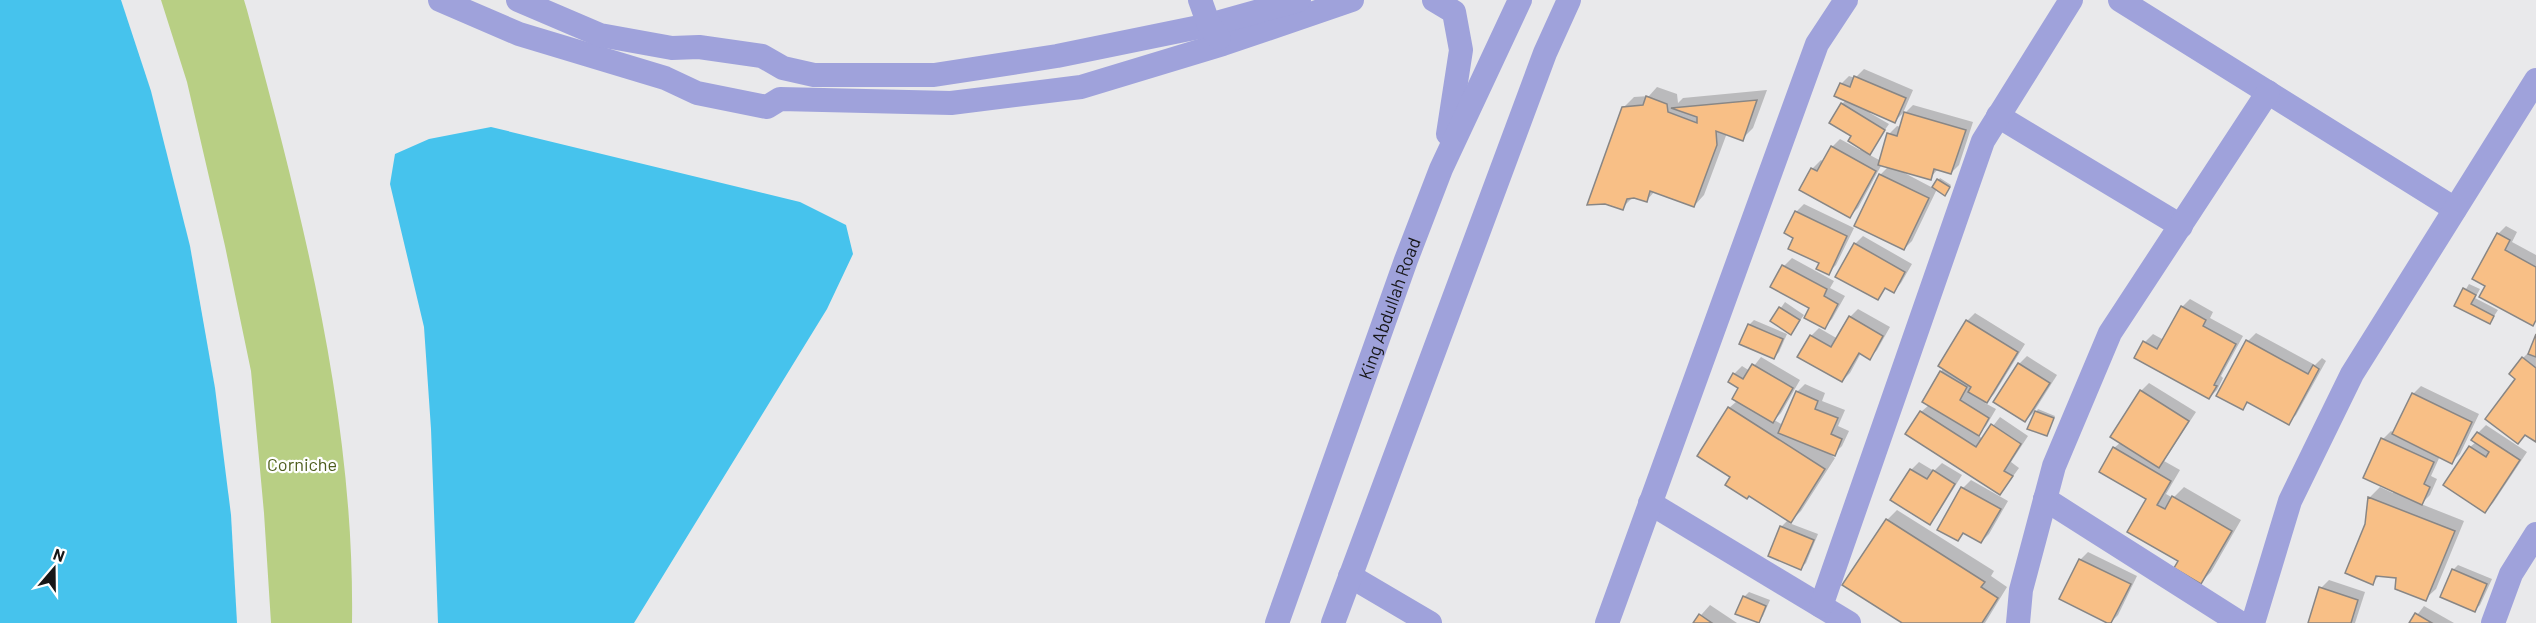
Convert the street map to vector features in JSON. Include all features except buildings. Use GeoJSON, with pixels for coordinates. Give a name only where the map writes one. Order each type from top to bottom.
{"type":"FeatureCollection","features":[{"type":"Feature","properties":{"kind":"street"},"geometry":{"type":"LineString","coordinates":[[440,0],[519,34],[665,78],[697,93],[767,106],[780,99],[951,103],[1081,87],[1299,0]]}},
{"type":"Feature","properties":{"kind":"street"},"geometry":{"type":"LineString","coordinates":[[518,0],[600,35],[672,48],[699,47],[762,56],[783,68],[814,75],[934,75],[1220,30],[1352,0]]}},
{"type":"Feature","properties":{"kind":"street"},"geometry":{"type":"LineString","coordinates":[[1200,0],[1220,30]]}},
{"type":"Feature","properties":{"kind":"street"},"geometry":{"type":"LineString","coordinates":[[1434,0],[1454,12],[1461,50],[1442,169]]}},
{"type":"Feature","properties":{"kind":"street","name":"King Abdullah Road"},"geometry":{"type":"LineString","coordinates":[[1277,623],[1406,260],[1442,169],[1520,0]]}},
{"type":"Feature","properties":{"kind":"street"},"geometry":{"type":"LineString","coordinates":[[1333,623],[1541,63],[1569,0]]}},
{"type":"Feature","properties":{"kind":"street"},"geometry":{"type":"LineString","coordinates":[[1607,623],[1817,44],[1846,0]]}},
{"type":"Feature","properties":{"kind":"street"},"geometry":{"type":"LineString","coordinates":[[1821,606],[1983,141],[2071,0]]}},
{"type":"Feature","properties":{"kind":"street"},"geometry":{"type":"LineString","coordinates":[[2120,0],[2455,209]]}},
{"type":"Feature","properties":{"kind":"street"},"geometry":{"type":"LineString","coordinates":[[780,99],[783,68]]}},
{"type":"Feature","properties":{"kind":"street"},"geometry":{"type":"LineString","coordinates":[[2253,623],[2290,501],[2352,374],[2536,80]]}},
{"type":"Feature","properties":{"kind":"street"},"geometry":{"type":"LineString","coordinates":[[2018,623],[2021,590],[2054,466],[2110,333],[2268,92]]}},
{"type":"Feature","properties":{"kind":"street"},"geometry":{"type":"LineString","coordinates":[[1998,116],[2181,226]]}},
{"type":"Feature","properties":{"kind":"street"},"geometry":{"type":"LineString","coordinates":[[2045,500],[2240,623]]}},
{"type":"Feature","properties":{"kind":"street"},"geometry":{"type":"LineString","coordinates":[[1650,503],[1849,623]]}},
{"type":"Feature","properties":{"kind":"street"},"geometry":{"type":"LineString","coordinates":[[2493,623],[2511,574],[2536,534]]}},
{"type":"Feature","properties":{"kind":"street"},"geometry":{"type":"LineString","coordinates":[[1350,576],[1430,623]]}},
{"type":"Feature","properties":{"kind":"green space","name":"Corniche"},"geometry":{"type":"Polygon","coordinates":[[[161,0],[244,0],[287,161],[321,314],[344,468],[351,545],[352,623],[271,623],[251,371],[187,82],[161,0]]]}},
{"type":"Feature","properties":{"kind":"water"},"geometry":{"type":"Polygon","coordinates":[[[0,0],[121,0],[151,91],[190,246],[215,388],[231,515],[237,623],[0,623],[0,0]]]}},
{"type":"Feature","properties":{"kind":"water"},"geometry":{"type":"Polygon","coordinates":[[[491,127],[800,202],[846,225],[853,254],[827,309],[634,623],[438,623],[431,429],[424,327],[390,184],[395,154],[429,139],[491,127]]]}}]}
